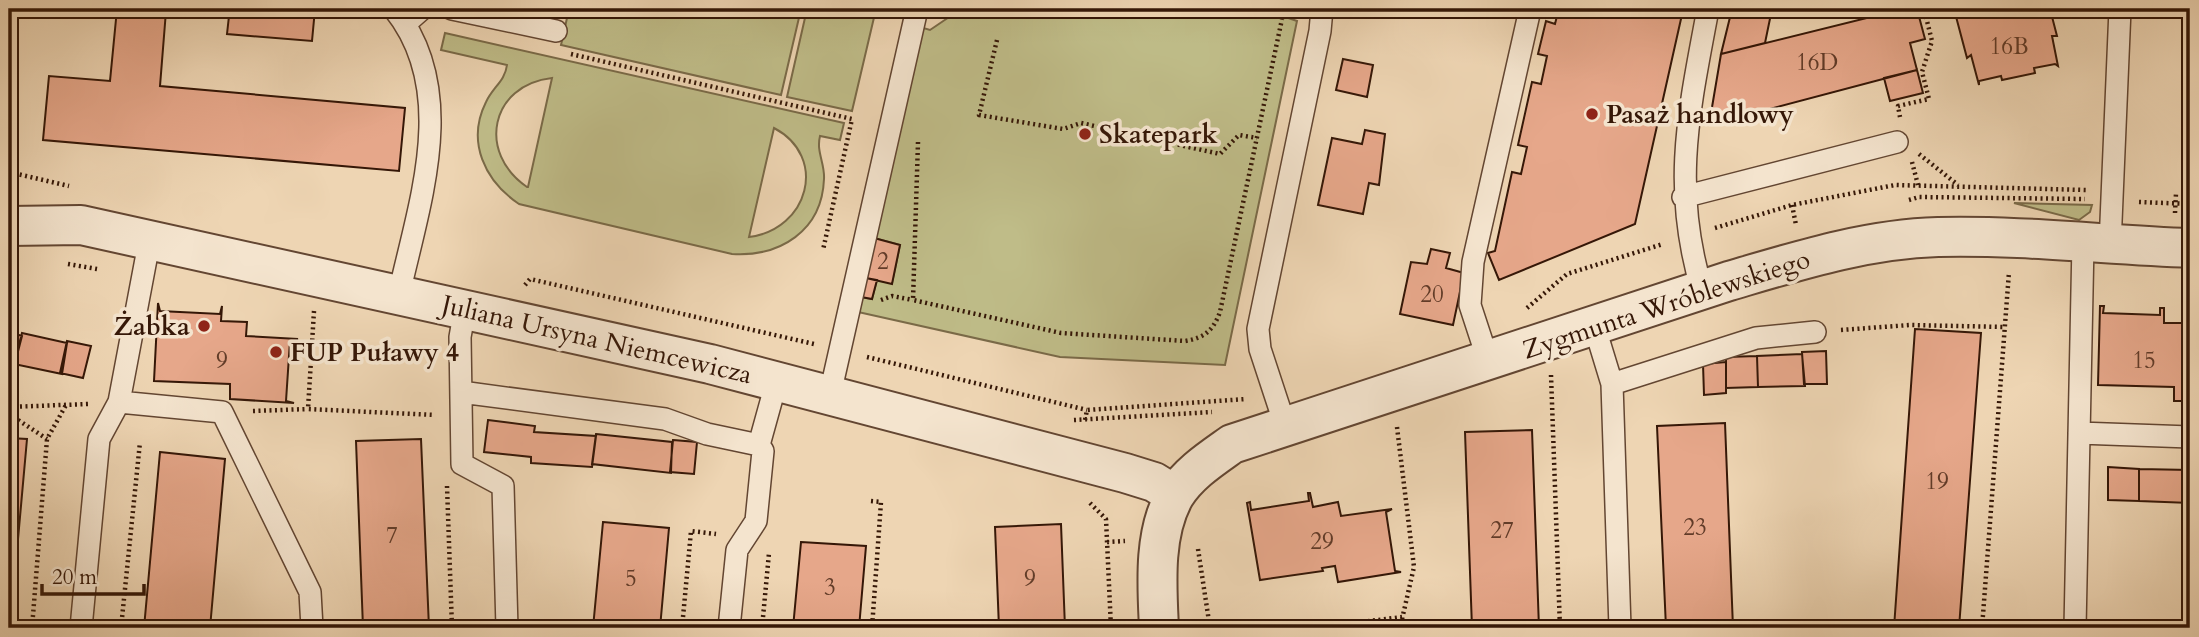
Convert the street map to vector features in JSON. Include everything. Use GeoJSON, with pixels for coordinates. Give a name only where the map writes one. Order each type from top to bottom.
{"type":"FeatureCollection","features":[{"type":"Feature","properties":{"kind":"street","name":"Juliana Ursyna Niemcewicza"},"geometry":{"type":"LineString","coordinates":[[9,226],[80,225],[150,238],[777,380],[1125,473],[1154,482],[1175,495]]}},
{"type":"Feature","properties":{"kind":"street","name":"Zygmunta Wróblewskiego"},"geometry":{"type":"LineString","coordinates":[[1175,495],[1195,471],[1232,444],[1805,258],[1869,244],[1937,237],[2190,248]]}},
{"type":"Feature","properties":{"kind":"street"},"geometry":{"type":"LineString","coordinates":[[1159,628],[1160,541],[1175,495]]}},
{"type":"Feature","properties":{"kind":"lane"},"geometry":{"type":"LineString","coordinates":[[399,294],[426,174],[431,130],[426,74],[400,16],[422,9]]}},
{"type":"Feature","properties":{"kind":"lane"},"geometry":{"type":"LineString","coordinates":[[452,9],[556,31]]}},
{"type":"Feature","properties":{"kind":"lane"},"geometry":{"type":"LineString","coordinates":[[830,394],[911,25],[917,9]]}},
{"type":"Feature","properties":{"kind":"lane"},"geometry":{"type":"LineString","coordinates":[[1286,425],[1259,349],[1258,329],[1322,9]]}},
{"type":"Feature","properties":{"kind":"lane"},"geometry":{"type":"LineString","coordinates":[[1702,290],[1688,236],[1683,197],[1688,120],[1708,9]]}},
{"type":"Feature","properties":{"kind":"lane"},"geometry":{"type":"LineString","coordinates":[[2075,628],[2079,433],[2120,9]]}},
{"type":"Feature","properties":{"kind":"lane"},"geometry":{"type":"LineString","coordinates":[[1488,360],[1470,306],[1473,262],[1528,14]]}},
{"type":"Feature","properties":{"kind":"lane"},"geometry":{"type":"LineString","coordinates":[[1683,197],[1903,144]]}},
{"type":"Feature","properties":{"kind":"lane"},"geometry":{"type":"LineString","coordinates":[[81,628],[99,439],[119,402],[150,238]]}},
{"type":"Feature","properties":{"kind":"lane"},"geometry":{"type":"LineString","coordinates":[[465,309],[460,337],[462,464],[503,486],[507,628]]}},
{"type":"Feature","properties":{"kind":"lane"},"geometry":{"type":"LineString","coordinates":[[1594,325],[1612,384],[1620,628]]}},
{"type":"Feature","properties":{"kind":"lane"},"geometry":{"type":"LineString","coordinates":[[1612,384],[1756,338],[1815,332]]}},
{"type":"Feature","properties":{"kind":"lane"},"geometry":{"type":"LineString","coordinates":[[759,446],[777,380]]}},
{"type":"Feature","properties":{"kind":"lane"},"geometry":{"type":"LineString","coordinates":[[461,392],[665,419],[707,434],[759,446],[763,451],[756,521],[737,550],[729,628]]}},
{"type":"Feature","properties":{"kind":"lane"},"geometry":{"type":"LineString","coordinates":[[119,402],[222,412],[310,592],[312,628]]}},
{"type":"Feature","properties":{"kind":"lane"},"geometry":{"type":"LineString","coordinates":[[2079,433],[2190,437]]}},
{"type":"Feature","properties":{"kind":"path"},"geometry":{"type":"LineString","coordinates":[[1918,185],[1903,144],[1898,106],[1929,99],[1922,72],[1932,41],[1924,9]]}},
{"type":"Feature","properties":{"kind":"path"},"geometry":{"type":"LineString","coordinates":[[921,131],[918,145],[913,300],[1061,333],[1185,341],[1209,332],[1220,312],[1282,19]]}},
{"type":"Feature","properties":{"kind":"path"},"geometry":{"type":"LineString","coordinates":[[556,31],[552,50],[852,119],[822,250]]}},
{"type":"Feature","properties":{"kind":"path"},"geometry":{"type":"LineString","coordinates":[[997,40],[979,115],[1063,129],[1080,123],[1220,153],[1239,135],[1257,138]]}},
{"type":"Feature","properties":{"kind":"path"},"geometry":{"type":"LineString","coordinates":[[1903,144],[1959,186]]}},
{"type":"Feature","properties":{"kind":"path"},"geometry":{"type":"LineString","coordinates":[[1982,628],[2010,264]]}},
{"type":"Feature","properties":{"kind":"path"},"geometry":{"type":"LineString","coordinates":[[308,409],[315,298]]}},
{"type":"Feature","properties":{"kind":"path"},"geometry":{"type":"LineString","coordinates":[[1815,332],[1910,325],[2005,327]]}},
{"type":"Feature","properties":{"kind":"path"},"geometry":{"type":"LineString","coordinates":[[1551,368],[1560,628]]}},
{"type":"Feature","properties":{"kind":"path"},"geometry":{"type":"LineString","coordinates":[[9,407],[119,402]]}},
{"type":"Feature","properties":{"kind":"path"},"geometry":{"type":"LineString","coordinates":[[32,628],[47,439],[66,405]]}},
{"type":"Feature","properties":{"kind":"path"},"geometry":{"type":"LineString","coordinates":[[222,412],[308,409],[444,416]]}},
{"type":"Feature","properties":{"kind":"path"},"geometry":{"type":"LineString","coordinates":[[9,414],[47,439]]}},
{"type":"Feature","properties":{"kind":"path"},"geometry":{"type":"LineString","coordinates":[[1395,416],[1414,567],[1400,628]]}},
{"type":"Feature","properties":{"kind":"path"},"geometry":{"type":"LineString","coordinates":[[121,628],[140,442]]}},
{"type":"Feature","properties":{"kind":"path"},"geometry":{"type":"LineString","coordinates":[[447,482],[452,628]]}},
{"type":"Feature","properties":{"kind":"path"},"geometry":{"type":"LineString","coordinates":[[1087,500],[1106,519],[1111,628]]}},
{"type":"Feature","properties":{"kind":"path"},"geometry":{"type":"LineString","coordinates":[[871,501],[881,502],[872,628]]}},
{"type":"Feature","properties":{"kind":"path"},"geometry":{"type":"LineString","coordinates":[[682,628],[691,531],[746,537]]}},
{"type":"Feature","properties":{"kind":"path"},"geometry":{"type":"LineString","coordinates":[[1107,542],[1196,542],[1210,628]]}},
{"type":"Feature","properties":{"kind":"path"},"geometry":{"type":"LineString","coordinates":[[1313,628],[1339,627],[1402,617]]}},
{"type":"Feature","properties":{"kind":"shaded area"},"geometry":{"type":"Polygon","coordinates":[[[569,9],[801,9],[781,95],[561,45],[569,9]]]}},
{"type":"Feature","properties":{"kind":"shaded area"},"geometry":{"type":"Polygon","coordinates":[[[807,9],[876,9],[852,111],[787,97],[807,9]]]}},
{"type":"Feature","properties":{"kind":"shaded area","name":"Skatepark"},"geometry":{"type":"Polygon","coordinates":[[[961,9],[1262,9],[1297,21],[1225,365],[1060,357],[858,312],[861,297],[872,299],[877,280],[892,283],[900,245],[874,238],[920,27],[930,30],[961,9]]]}},
{"type":"Feature","properties":{"kind":"shaded area"},"geometry":{"type":"Polygon","coordinates":[[[445,33],[844,123],[840,140],[820,136],[824,179],[816,213],[807,226],[782,245],[766,251],[732,254],[519,204],[507,195],[488,172],[479,146],[480,117],[507,65],[441,50],[445,33]],[[552,78],[531,83],[515,93],[504,107],[498,122],[497,139],[501,157],[511,173],[527,187],[528,187],[552,78]],[[774,128],[749,237],[769,231],[786,221],[797,207],[804,191],[806,173],[802,156],[791,141],[774,128]]]}},
{"type":"Feature","properties":{"kind":"shaded area"},"geometry":{"type":"Polygon","coordinates":[[[2014,203],[2092,205],[2090,212],[2079,220],[2014,203]]]}},
{"type":"Feature","properties":{"kind":"building"},"geometry":{"type":"Polygon","coordinates":[[[117,9],[315,9],[312,41],[227,34],[229,16],[166,11],[160,86],[405,108],[399,171],[43,140],[49,76],[110,81],[117,9]]]}},
{"type":"Feature","properties":{"kind":"building","name":"Pasaż handlowy"},"geometry":{"type":"Polygon","coordinates":[[[1545,9],[1692,9],[1683,10],[1635,224],[1499,280],[1488,253],[1495,251],[1512,172],[1521,174],[1527,147],[1518,145],[1532,82],[1541,84],[1547,56],[1538,54],[1546,21],[1555,24],[1558,12],[1545,9]]]}},
{"type":"Feature","properties":{"kind":"building"},"geometry":{"type":"Polygon","coordinates":[[[1732,9],[1772,9],[1765,43],[1721,54],[1732,9]]]}},
{"type":"Feature","properties":{"kind":"building"},"geometry":{"type":"Polygon","coordinates":[[[1903,9],[1917,9],[1925,39],[1910,43],[1917,70],[1709,125],[1721,54],[1903,9]]]}},
{"type":"Feature","properties":{"kind":"building"},"geometry":{"type":"Polygon","coordinates":[[[1954,9],[2050,9],[2057,36],[2052,36],[2058,66],[2055,64],[2034,68],[2035,73],[2002,80],[2001,76],[1979,81],[1979,85],[1971,55],[1967,58],[1954,9]]]}},
{"type":"Feature","properties":{"kind":"building"},"geometry":{"type":"Polygon","coordinates":[[[1343,59],[1373,65],[1367,97],[1336,90],[1343,59]]]}},
{"type":"Feature","properties":{"kind":"building"},"geometry":{"type":"Polygon","coordinates":[[[1917,70],[1923,93],[1890,101],[1884,78],[1917,70]]]}},
{"type":"Feature","properties":{"kind":"building"},"geometry":{"type":"Polygon","coordinates":[[[1365,130],[1385,134],[1379,185],[1369,183],[1363,214],[1318,205],[1332,138],[1362,144],[1365,130]]]}},
{"type":"Feature","properties":{"kind":"building"},"geometry":{"type":"Polygon","coordinates":[[[874,238],[900,245],[892,284],[866,278],[874,238]]]}},
{"type":"Feature","properties":{"kind":"building"},"geometry":{"type":"Polygon","coordinates":[[[1431,249],[1450,253],[1446,268],[1464,273],[1453,325],[1400,314],[1411,262],[1427,264],[1431,249]]]}},
{"type":"Feature","properties":{"kind":"building"},"geometry":{"type":"Polygon","coordinates":[[[866,278],[877,280],[872,299],[861,297],[866,278]]]}},
{"type":"Feature","properties":{"kind":"building"},"geometry":{"type":"Polygon","coordinates":[[[158,303],[160,311],[220,314],[222,306],[221,321],[247,322],[246,336],[298,339],[290,341],[286,401],[294,403],[230,399],[230,384],[154,381],[158,303]]]}},
{"type":"Feature","properties":{"kind":"building"},"geometry":{"type":"Polygon","coordinates":[[[2100,306],[2104,306],[2103,313],[2160,315],[2160,308],[2164,308],[2164,323],[2189,323],[2190,401],[2174,401],[2174,387],[2098,385],[2100,306]]]}},
{"type":"Feature","properties":{"kind":"building"},"geometry":{"type":"Polygon","coordinates":[[[1915,329],[1981,333],[1959,628],[1894,628],[1915,329]]]}},
{"type":"Feature","properties":{"kind":"building"},"geometry":{"type":"Polygon","coordinates":[[[9,332],[22,336],[14,367],[9,366],[9,332]]]}},
{"type":"Feature","properties":{"kind":"building"},"geometry":{"type":"Polygon","coordinates":[[[22,333],[67,343],[62,374],[14,364],[22,333]]]}},
{"type":"Feature","properties":{"kind":"building"},"geometry":{"type":"Polygon","coordinates":[[[67,341],[91,346],[83,378],[60,373],[67,341]]]}},
{"type":"Feature","properties":{"kind":"building"},"geometry":{"type":"Polygon","coordinates":[[[1826,351],[1827,384],[1804,384],[1802,352],[1826,351]]]}},
{"type":"Feature","properties":{"kind":"building"},"geometry":{"type":"Polygon","coordinates":[[[1802,354],[1805,386],[1758,387],[1757,356],[1802,354]]]}},
{"type":"Feature","properties":{"kind":"building"},"geometry":{"type":"Polygon","coordinates":[[[1757,356],[1758,387],[1726,388],[1726,357],[1757,356]]]}},
{"type":"Feature","properties":{"kind":"building"},"geometry":{"type":"Polygon","coordinates":[[[1726,362],[1726,393],[1704,395],[1703,364],[1726,362]]]}},
{"type":"Feature","properties":{"kind":"building"},"geometry":{"type":"Polygon","coordinates":[[[488,420],[535,426],[534,432],[596,436],[592,467],[531,463],[531,457],[484,452],[488,420]]]}},
{"type":"Feature","properties":{"kind":"building"},"geometry":{"type":"Polygon","coordinates":[[[1725,423],[1733,628],[1666,628],[1657,426],[1725,423]]]}},
{"type":"Feature","properties":{"kind":"building"},"geometry":{"type":"Polygon","coordinates":[[[1532,430],[1539,628],[1472,628],[1465,432],[1532,430]]]}},
{"type":"Feature","properties":{"kind":"building"},"geometry":{"type":"Polygon","coordinates":[[[596,434],[672,442],[671,473],[592,464],[596,434]]]}},
{"type":"Feature","properties":{"kind":"building"},"geometry":{"type":"Polygon","coordinates":[[[9,438],[27,439],[10,628],[9,628],[9,438]]]}},
{"type":"Feature","properties":{"kind":"building"},"geometry":{"type":"Polygon","coordinates":[[[421,439],[429,628],[363,628],[356,441],[421,439]]]}},
{"type":"Feature","properties":{"kind":"building"},"geometry":{"type":"Polygon","coordinates":[[[673,440],[697,442],[694,474],[670,472],[673,440]]]}},
{"type":"Feature","properties":{"kind":"building"},"geometry":{"type":"Polygon","coordinates":[[[160,452],[225,459],[210,628],[144,628],[160,452]]]}},
{"type":"Feature","properties":{"kind":"building"},"geometry":{"type":"Polygon","coordinates":[[[2108,467],[2139,469],[2139,501],[2108,500],[2108,467]]]}},
{"type":"Feature","properties":{"kind":"building"},"geometry":{"type":"Polygon","coordinates":[[[2139,469],[2190,470],[2190,503],[2139,501],[2139,469]]]}},
{"type":"Feature","properties":{"kind":"building"},"geometry":{"type":"Polygon","coordinates":[[[1308,493],[1313,507],[1338,502],[1341,516],[1392,509],[1386,512],[1395,571],[1401,572],[1338,582],[1335,566],[1322,568],[1323,571],[1260,580],[1247,503],[1250,502],[1251,510],[1309,501],[1308,493]]]}},
{"type":"Feature","properties":{"kind":"building"},"geometry":{"type":"Polygon","coordinates":[[[603,522],[669,528],[660,628],[593,628],[603,522]]]}},
{"type":"Feature","properties":{"kind":"building"},"geometry":{"type":"Polygon","coordinates":[[[1061,524],[1065,628],[999,628],[995,527],[1061,524]]]}},
{"type":"Feature","properties":{"kind":"building"},"geometry":{"type":"Polygon","coordinates":[[[801,542],[866,546],[859,628],[793,628],[801,542]]]}},
{"type":"Feature","properties":{"kind":"place","name":"Pasaż handlowy"},"geometry":{"type":"Point","coordinates":[1592,114]}},
{"type":"Feature","properties":{"kind":"place","name":"Skatepark"},"geometry":{"type":"Point","coordinates":[1085,134]}},
{"type":"Feature","properties":{"kind":"place","name":"Żabka"},"geometry":{"type":"Point","coordinates":[204,326]}},
{"type":"Feature","properties":{"kind":"place","name":"FUP Puławy 4"},"geometry":{"type":"Point","coordinates":[276,352]}}]}
